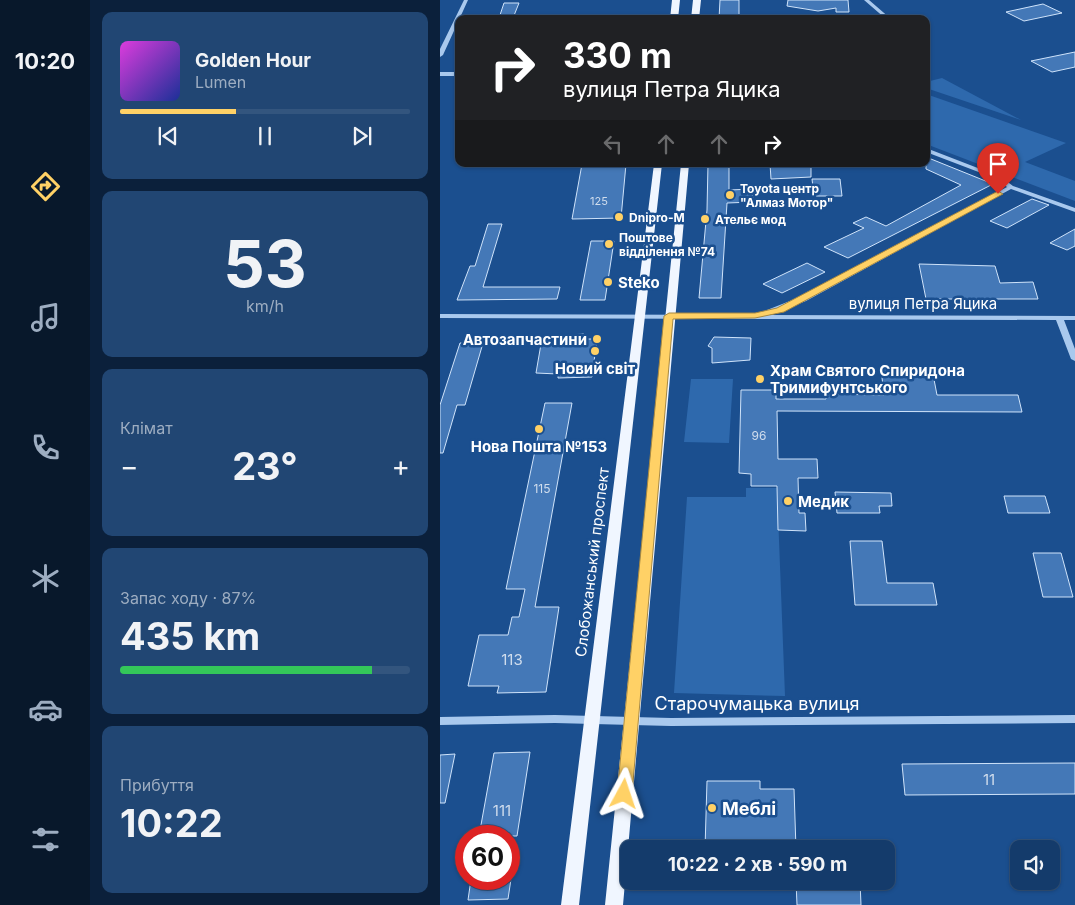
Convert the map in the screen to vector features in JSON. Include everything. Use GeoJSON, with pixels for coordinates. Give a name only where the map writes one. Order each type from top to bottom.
{"type":"FeatureCollection","features":[{"type":"Feature","properties":{"kind":"main road"},"geometry":{"type":"LineString","coordinates":[[674,15],[676,0]]}},
{"type":"Feature","properties":{"kind":"main road"},"geometry":{"type":"LineString","coordinates":[[695,15],[697,0]]}},
{"type":"Feature","properties":{"kind":"main road","name":"Слобожанський проспект"},"geometry":{"type":"LineString","coordinates":[[570,905],[591,720],[642,316],[658,167]]}},
{"type":"Feature","properties":{"kind":"main road"},"geometry":{"type":"LineString","coordinates":[[614,905],[685,167]]}},
{"type":"Feature","properties":{"kind":"street"},"geometry":{"type":"LineString","coordinates":[[459,15],[466,0]]}},
{"type":"Feature","properties":{"kind":"street"},"geometry":{"type":"LineString","coordinates":[[866,0],[884,15]]}},
{"type":"Feature","properties":{"kind":"street"},"geometry":{"type":"LineString","coordinates":[[440,55],[455,23]]}},
{"type":"Feature","properties":{"kind":"street"},"geometry":{"type":"LineString","coordinates":[[440,74],[455,74]]}},
{"type":"Feature","properties":{"kind":"street"},"geometry":{"type":"LineString","coordinates":[[930,152],[1000,178],[1011,187],[1075,210]]}},
{"type":"Feature","properties":{"kind":"street"},"geometry":{"type":"LineString","coordinates":[[755,316],[780,310],[803,299],[1011,187]]}},
{"type":"Feature","properties":{"kind":"street","name":"вулиця Петра Яцика"},"geometry":{"type":"LineString","coordinates":[[440,316],[1075,318]]}},
{"type":"Feature","properties":{"kind":"street"},"geometry":{"type":"LineString","coordinates":[[1060,318],[1075,359]]}},
{"type":"Feature","properties":{"kind":"street","name":"Старочумацька вулиця"},"geometry":{"type":"LineString","coordinates":[[440,721],[631,720],[671,722],[1075,718]]}},
{"type":"Feature","properties":{"kind":"shaded area"},"geometry":{"type":"Polygon","coordinates":[[[942,78],[1021,120],[930,89],[930,81],[942,78]]]}},
{"type":"Feature","properties":{"kind":"shaded area"},"geometry":{"type":"Polygon","coordinates":[[[930,95],[1066,143],[1025,162],[1075,181],[1075,201],[930,146],[930,95]]]}},
{"type":"Feature","properties":{"kind":"shaded area"},"geometry":{"type":"Polygon","coordinates":[[[691,379],[733,379],[729,443],[684,442],[691,379]]]}},
{"type":"Feature","properties":{"kind":"shaded area"},"geometry":{"type":"Polygon","coordinates":[[[746,488],[777,488],[785,696],[674,693],[687,497],[746,497],[746,488]]]}},
{"type":"Feature","properties":{"kind":"building"},"geometry":{"type":"Polygon","coordinates":[[[720,0],[739,0],[739,15],[719,15],[720,0]]]}},
{"type":"Feature","properties":{"kind":"building"},"geometry":{"type":"Polygon","coordinates":[[[788,0],[848,0],[849,12],[836,12],[836,8],[818,11],[787,6],[788,0]]]}},
{"type":"Feature","properties":{"kind":"building"},"geometry":{"type":"Polygon","coordinates":[[[504,3],[519,3],[514,15],[500,15],[504,3]]]}},
{"type":"Feature","properties":{"kind":"building"},"geometry":{"type":"Polygon","coordinates":[[[1043,4],[1062,13],[1024,21],[1006,12],[1043,4]]]}},
{"type":"Feature","properties":{"kind":"building"},"geometry":{"type":"Polygon","coordinates":[[[1075,52],[1075,67],[1052,72],[1031,61],[1075,52]]]}},
{"type":"Feature","properties":{"kind":"building"},"geometry":{"type":"Polygon","coordinates":[[[930,159],[993,184],[848,258],[824,247],[864,228],[853,223],[866,217],[886,226],[961,185],[926,169],[926,167],[930,167],[930,159]]]}},
{"type":"Feature","properties":{"kind":"building"},"geometry":{"type":"Polygon","coordinates":[[[581,167],[626,167],[621,218],[572,219],[581,167]]]}},
{"type":"Feature","properties":{"kind":"building"},"geometry":{"type":"Polygon","coordinates":[[[708,167],[729,167],[729,190],[753,189],[753,202],[727,203],[721,298],[699,298],[707,210],[708,167]]]}},
{"type":"Feature","properties":{"kind":"building"},"geometry":{"type":"Polygon","coordinates":[[[770,167],[811,167],[811,177],[771,179],[770,167]]]}},
{"type":"Feature","properties":{"kind":"building"},"geometry":{"type":"Polygon","coordinates":[[[812,179],[840,179],[842,196],[814,196],[812,179]]]}},
{"type":"Feature","properties":{"kind":"building"},"geometry":{"type":"Polygon","coordinates":[[[1032,199],[1049,205],[1007,228],[990,221],[1032,199]]]}},
{"type":"Feature","properties":{"kind":"building"},"geometry":{"type":"Polygon","coordinates":[[[488,224],[502,224],[483,287],[560,287],[557,299],[457,300],[470,266],[475,266],[488,224]]]}},
{"type":"Feature","properties":{"kind":"building"},"geometry":{"type":"Polygon","coordinates":[[[1075,229],[1075,246],[1067,250],[1050,243],[1075,229]]]}},
{"type":"Feature","properties":{"kind":"building"},"geometry":{"type":"Polygon","coordinates":[[[591,241],[614,241],[605,300],[580,300],[591,241]]]}},
{"type":"Feature","properties":{"kind":"building"},"geometry":{"type":"Polygon","coordinates":[[[807,263],[825,272],[782,293],[763,284],[807,263]]]}},
{"type":"Feature","properties":{"kind":"building"},"geometry":{"type":"Polygon","coordinates":[[[919,264],[995,266],[1000,283],[1033,282],[1038,299],[926,299],[919,264]]]}},
{"type":"Feature","properties":{"kind":"building"},"geometry":{"type":"Polygon","coordinates":[[[584,334],[583,339],[597,339],[592,377],[558,378],[558,374],[536,373],[541,344],[563,343],[563,340],[569,340],[570,335],[584,334]]]}},
{"type":"Feature","properties":{"kind":"building"},"geometry":{"type":"Polygon","coordinates":[[[714,337],[751,338],[750,360],[712,363],[712,348],[708,346],[714,337]]]}},
{"type":"Feature","properties":{"kind":"building"},"geometry":{"type":"Polygon","coordinates":[[[460,343],[483,343],[465,405],[457,405],[443,453],[440,453],[440,405],[460,343]]]}},
{"type":"Feature","properties":{"kind":"building"},"geometry":{"type":"Polygon","coordinates":[[[881,369],[932,369],[937,395],[1018,395],[1022,412],[777,411],[778,459],[817,459],[818,478],[798,478],[799,513],[805,513],[806,531],[778,530],[777,486],[751,486],[751,474],[739,473],[741,390],[776,390],[776,399],[826,399],[826,394],[884,395],[881,369]]]}},
{"type":"Feature","properties":{"kind":"building"},"geometry":{"type":"Polygon","coordinates":[[[545,403],[572,403],[535,607],[559,607],[546,692],[497,693],[499,686],[468,686],[479,635],[508,635],[512,617],[519,617],[525,589],[506,589],[545,403]]]}},
{"type":"Feature","properties":{"kind":"building"},"geometry":{"type":"Polygon","coordinates":[[[835,492],[891,493],[892,506],[879,506],[880,513],[837,513],[835,492]]]}},
{"type":"Feature","properties":{"kind":"building"},"geometry":{"type":"Polygon","coordinates":[[[1004,496],[1045,496],[1050,513],[1008,513],[1004,496]]]}},
{"type":"Feature","properties":{"kind":"building"},"geometry":{"type":"Polygon","coordinates":[[[850,541],[882,541],[887,583],[933,583],[937,605],[855,605],[850,541]]]}},
{"type":"Feature","properties":{"kind":"building"},"geometry":{"type":"Polygon","coordinates":[[[1033,553],[1061,553],[1073,597],[1043,597],[1033,553]]]}},
{"type":"Feature","properties":{"kind":"building"},"geometry":{"type":"Polygon","coordinates":[[[530,752],[519,825],[481,825],[494,753],[530,752]]]}},
{"type":"Feature","properties":{"kind":"building"},"geometry":{"type":"Polygon","coordinates":[[[455,754],[445,803],[440,803],[440,755],[455,754]]]}},
{"type":"Feature","properties":{"kind":"building"},"geometry":{"type":"Polygon","coordinates":[[[1075,763],[1075,794],[905,795],[902,764],[1075,763]]]}},
{"type":"Feature","properties":{"kind":"building"},"geometry":{"type":"Polygon","coordinates":[[[707,781],[760,781],[760,789],[794,789],[796,840],[705,840],[707,781]]]}},
{"type":"Feature","properties":{"kind":"building"},"geometry":{"type":"Polygon","coordinates":[[[469,890],[509,890],[508,899],[468,900],[469,890]]]}},
{"type":"Feature","properties":{"kind":"building"},"geometry":{"type":"Polygon","coordinates":[[[796,890],[860,890],[861,905],[797,905],[796,890]]]}},
{"type":"Feature","properties":{"kind":"place","name":"Toyota центр \"Алмаз Мотор\""},"geometry":{"type":"Point","coordinates":[730,195]}},
{"type":"Feature","properties":{"kind":"place","name":"Dnipro-M"},"geometry":{"type":"Point","coordinates":[619,217]}},
{"type":"Feature","properties":{"kind":"place","name":"Ательє мод"},"geometry":{"type":"Point","coordinates":[705,219]}},
{"type":"Feature","properties":{"kind":"place","name":"Поштове відділення №74"},"geometry":{"type":"Point","coordinates":[609,244]}},
{"type":"Feature","properties":{"kind":"place","name":"Steko"},"geometry":{"type":"Point","coordinates":[608,282]}},
{"type":"Feature","properties":{"kind":"place","name":"Автозапчастини"},"geometry":{"type":"Point","coordinates":[597,339]}},
{"type":"Feature","properties":{"kind":"place","name":"Новий світ"},"geometry":{"type":"Point","coordinates":[595,351]}},
{"type":"Feature","properties":{"kind":"place","name":"Храм Святого Спиридона Тримифунтського"},"geometry":{"type":"Point","coordinates":[760,379]}},
{"type":"Feature","properties":{"kind":"place","name":"Нова Пошта №153"},"geometry":{"type":"Point","coordinates":[539,429]}},
{"type":"Feature","properties":{"kind":"place","name":"Медик"},"geometry":{"type":"Point","coordinates":[788,501]}},
{"type":"Feature","properties":{"kind":"place","name":"Меблі"},"geometry":{"type":"Point","coordinates":[712,808]}},
{"type":"Feature","properties":{"kind":"route"},"geometry":{"type":"LineString","coordinates":[[624,794],[669,316],[755,316],[780,310],[998,194]]}}]}
